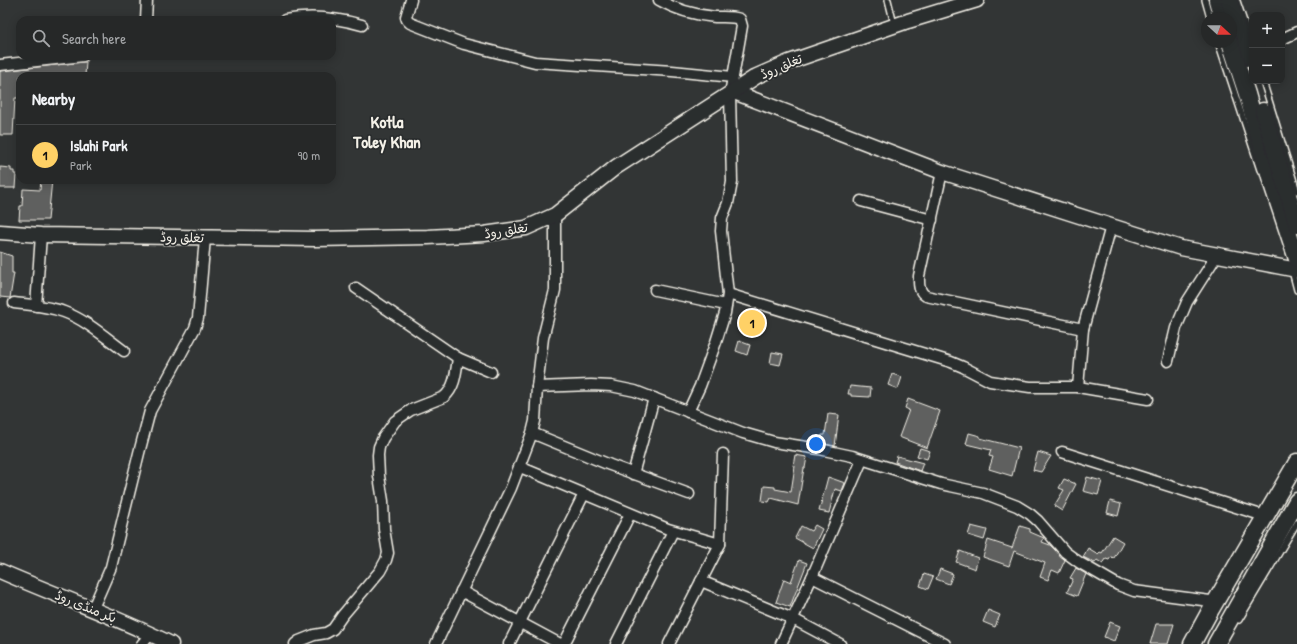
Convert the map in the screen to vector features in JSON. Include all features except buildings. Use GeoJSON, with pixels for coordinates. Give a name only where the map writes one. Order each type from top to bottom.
{"type":"FeatureCollection","features":[{"type":"Feature","properties":{"kind":"main road"},"geometry":{"type":"LineString","coordinates":[[1217,0],[1220,12]]}},
{"type":"Feature","properties":{"kind":"main road"},"geometry":{"type":"LineString","coordinates":[[1229,0],[1249,66]]}},
{"type":"Feature","properties":{"kind":"main road"},"geometry":{"type":"LineString","coordinates":[[1232,48],[1247,94],[1294,265]]}},
{"type":"Feature","properties":{"kind":"main road"},"geometry":{"type":"LineString","coordinates":[[1254,84],[1297,225]]}},
{"type":"Feature","properties":{"kind":"main road"},"geometry":{"type":"LineString","coordinates":[[1192,644],[1297,462]]}},
{"type":"Feature","properties":{"kind":"main road"},"geometry":{"type":"LineString","coordinates":[[1216,644],[1297,501]]}},
{"type":"Feature","properties":{"kind":"street"},"geometry":{"type":"LineString","coordinates":[[146,16],[147,0]]}},
{"type":"Feature","properties":{"kind":"street"},"geometry":{"type":"LineString","coordinates":[[411,0],[406,17],[410,23],[464,44],[535,62],[672,71],[733,77]]}},
{"type":"Feature","properties":{"kind":"street"},"geometry":{"type":"LineString","coordinates":[[658,0],[692,14],[715,17],[736,17],[740,19],[742,26],[733,77],[732,182],[728,203],[722,218],[721,231],[728,294],[725,313],[716,342],[700,386],[688,412]]}},
{"type":"Feature","properties":{"kind":"street","name":"تغلق روڈ"},"geometry":{"type":"LineString","coordinates":[[0,232],[41,235],[323,239],[428,237],[484,234],[526,228],[556,215],[616,167],[758,76],[789,62],[894,26],[977,0]]}},
{"type":"Feature","properties":{"kind":"street"},"geometry":{"type":"LineString","coordinates":[[336,20],[362,25]]}},
{"type":"Feature","properties":{"kind":"street"},"geometry":{"type":"LineString","coordinates":[[1285,38],[1297,32]]}},
{"type":"Feature","properties":{"kind":"street"},"geometry":{"type":"LineString","coordinates":[[0,64],[42,60]]}},
{"type":"Feature","properties":{"kind":"street"},"geometry":{"type":"LineString","coordinates":[[732,93],[942,172],[1180,248],[1217,255],[1294,265]]}},
{"type":"Feature","properties":{"kind":"street"},"geometry":{"type":"LineString","coordinates":[[942,172],[919,276],[921,293],[926,296],[1083,329]]}},
{"type":"Feature","properties":{"kind":"street"},"geometry":{"type":"LineString","coordinates":[[861,201],[932,220]]}},
{"type":"Feature","properties":{"kind":"street"},"geometry":{"type":"LineString","coordinates":[[436,644],[520,467],[532,433],[535,421],[537,387],[543,338],[555,290],[556,215]]}},
{"type":"Feature","properties":{"kind":"street"},"geometry":{"type":"LineString","coordinates":[[1078,387],[1083,329],[1111,226]]}},
{"type":"Feature","properties":{"kind":"street"},"geometry":{"type":"LineString","coordinates":[[36,306],[41,235]]}},
{"type":"Feature","properties":{"kind":"street"},"geometry":{"type":"LineString","coordinates":[[93,608],[111,567],[150,411],[195,328],[198,318],[205,238]]}},
{"type":"Feature","properties":{"kind":"street"},"geometry":{"type":"LineString","coordinates":[[1168,361],[1176,328],[1187,302],[1217,255]]}},
{"type":"Feature","properties":{"kind":"street"},"geometry":{"type":"LineString","coordinates":[[356,288],[458,358],[491,372]]}},
{"type":"Feature","properties":{"kind":"street"},"geometry":{"type":"LineString","coordinates":[[655,290],[726,304]]}},
{"type":"Feature","properties":{"kind":"street"},"geometry":{"type":"LineString","coordinates":[[728,294],[964,366],[990,381],[1030,387],[1078,387],[1148,399]]}},
{"type":"Feature","properties":{"kind":"street"},"geometry":{"type":"LineString","coordinates":[[14,302],[62,311],[82,320],[124,351]]}},
{"type":"Feature","properties":{"kind":"street"},"geometry":{"type":"LineString","coordinates":[[295,644],[314,635],[326,633],[333,629],[380,571],[388,553],[379,476],[379,447],[383,438],[395,421],[411,410],[448,394],[454,379],[458,358]]}},
{"type":"Feature","properties":{"kind":"street"},"geometry":{"type":"LineString","coordinates":[[537,387],[591,385],[611,386],[635,391],[743,433],[774,442],[819,449],[862,460],[941,484],[983,493],[1017,506],[1038,521],[1065,552],[1086,567],[1118,585],[1134,591],[1210,601]]}},
{"type":"Feature","properties":{"kind":"street"},"geometry":{"type":"LineString","coordinates":[[633,474],[654,398]]}},
{"type":"Feature","properties":{"kind":"street"},"geometry":{"type":"LineString","coordinates":[[532,433],[633,474],[689,494]]}},
{"type":"Feature","properties":{"kind":"street"},"geometry":{"type":"LineString","coordinates":[[1062,452],[1261,515]]}},
{"type":"Feature","properties":{"kind":"street"},"geometry":{"type":"LineString","coordinates":[[669,644],[720,544],[723,454]]}},
{"type":"Feature","properties":{"kind":"street"},"geometry":{"type":"LineString","coordinates":[[781,644],[812,577],[862,460]]}},
{"type":"Feature","properties":{"kind":"street"},"geometry":{"type":"LineString","coordinates":[[520,467],[673,531],[720,544]]}},
{"type":"Feature","properties":{"kind":"street"},"geometry":{"type":"LineString","coordinates":[[509,644],[584,494]]}},
{"type":"Feature","properties":{"kind":"street"},"geometry":{"type":"LineString","coordinates":[[564,644],[630,514]]}},
{"type":"Feature","properties":{"kind":"street"},"geometry":{"type":"LineString","coordinates":[[616,644],[673,531]]}},
{"type":"Feature","properties":{"kind":"street","name":"بکر منڈی روڈ"},"geometry":{"type":"LineString","coordinates":[[0,571],[29,584],[93,608],[146,639],[171,644]]}},
{"type":"Feature","properties":{"kind":"street"},"geometry":{"type":"LineString","coordinates":[[812,577],[945,644]]}},
{"type":"Feature","properties":{"kind":"street"},"geometry":{"type":"LineString","coordinates":[[701,582],[793,619],[840,644]]}},
{"type":"Feature","properties":{"kind":"street"},"geometry":{"type":"LineString","coordinates":[[461,591],[560,644]]}},
{"type":"Feature","properties":{"kind":"lane"},"geometry":{"type":"LineString","coordinates":[[888,0],[894,26]]}},
{"type":"Feature","properties":{"kind":"lane"},"geometry":{"type":"LineString","coordinates":[[1205,0],[1208,12]]}},
{"type":"Feature","properties":{"kind":"lane"},"geometry":{"type":"LineString","coordinates":[[1237,0],[1249,37]]}},
{"type":"Feature","properties":{"kind":"lane"},"geometry":{"type":"LineString","coordinates":[[1220,48],[1261,173]]}},
{"type":"Feature","properties":{"kind":"lane"},"geometry":{"type":"LineString","coordinates":[[1264,84],[1297,191]]}},
{"type":"Feature","properties":{"kind":"lane"},"geometry":{"type":"LineString","coordinates":[[1294,265],[1297,290]]}},
{"type":"Feature","properties":{"kind":"lane"},"geometry":{"type":"LineString","coordinates":[[1186,644],[1261,515],[1297,458]]}},
{"type":"Feature","properties":{"kind":"lane"},"geometry":{"type":"LineString","coordinates":[[1234,627],[1297,523]]}},
{"type":"Feature","properties":{"kind":"place","name":"Islahi Park"},"geometry":{"type":"Point","coordinates":[752,323]}},
{"type":"Feature","properties":{"kind":"district","name":"Kotla Toley Khan"},"geometry":{"type":"Point","coordinates":[387,132]}}]}
